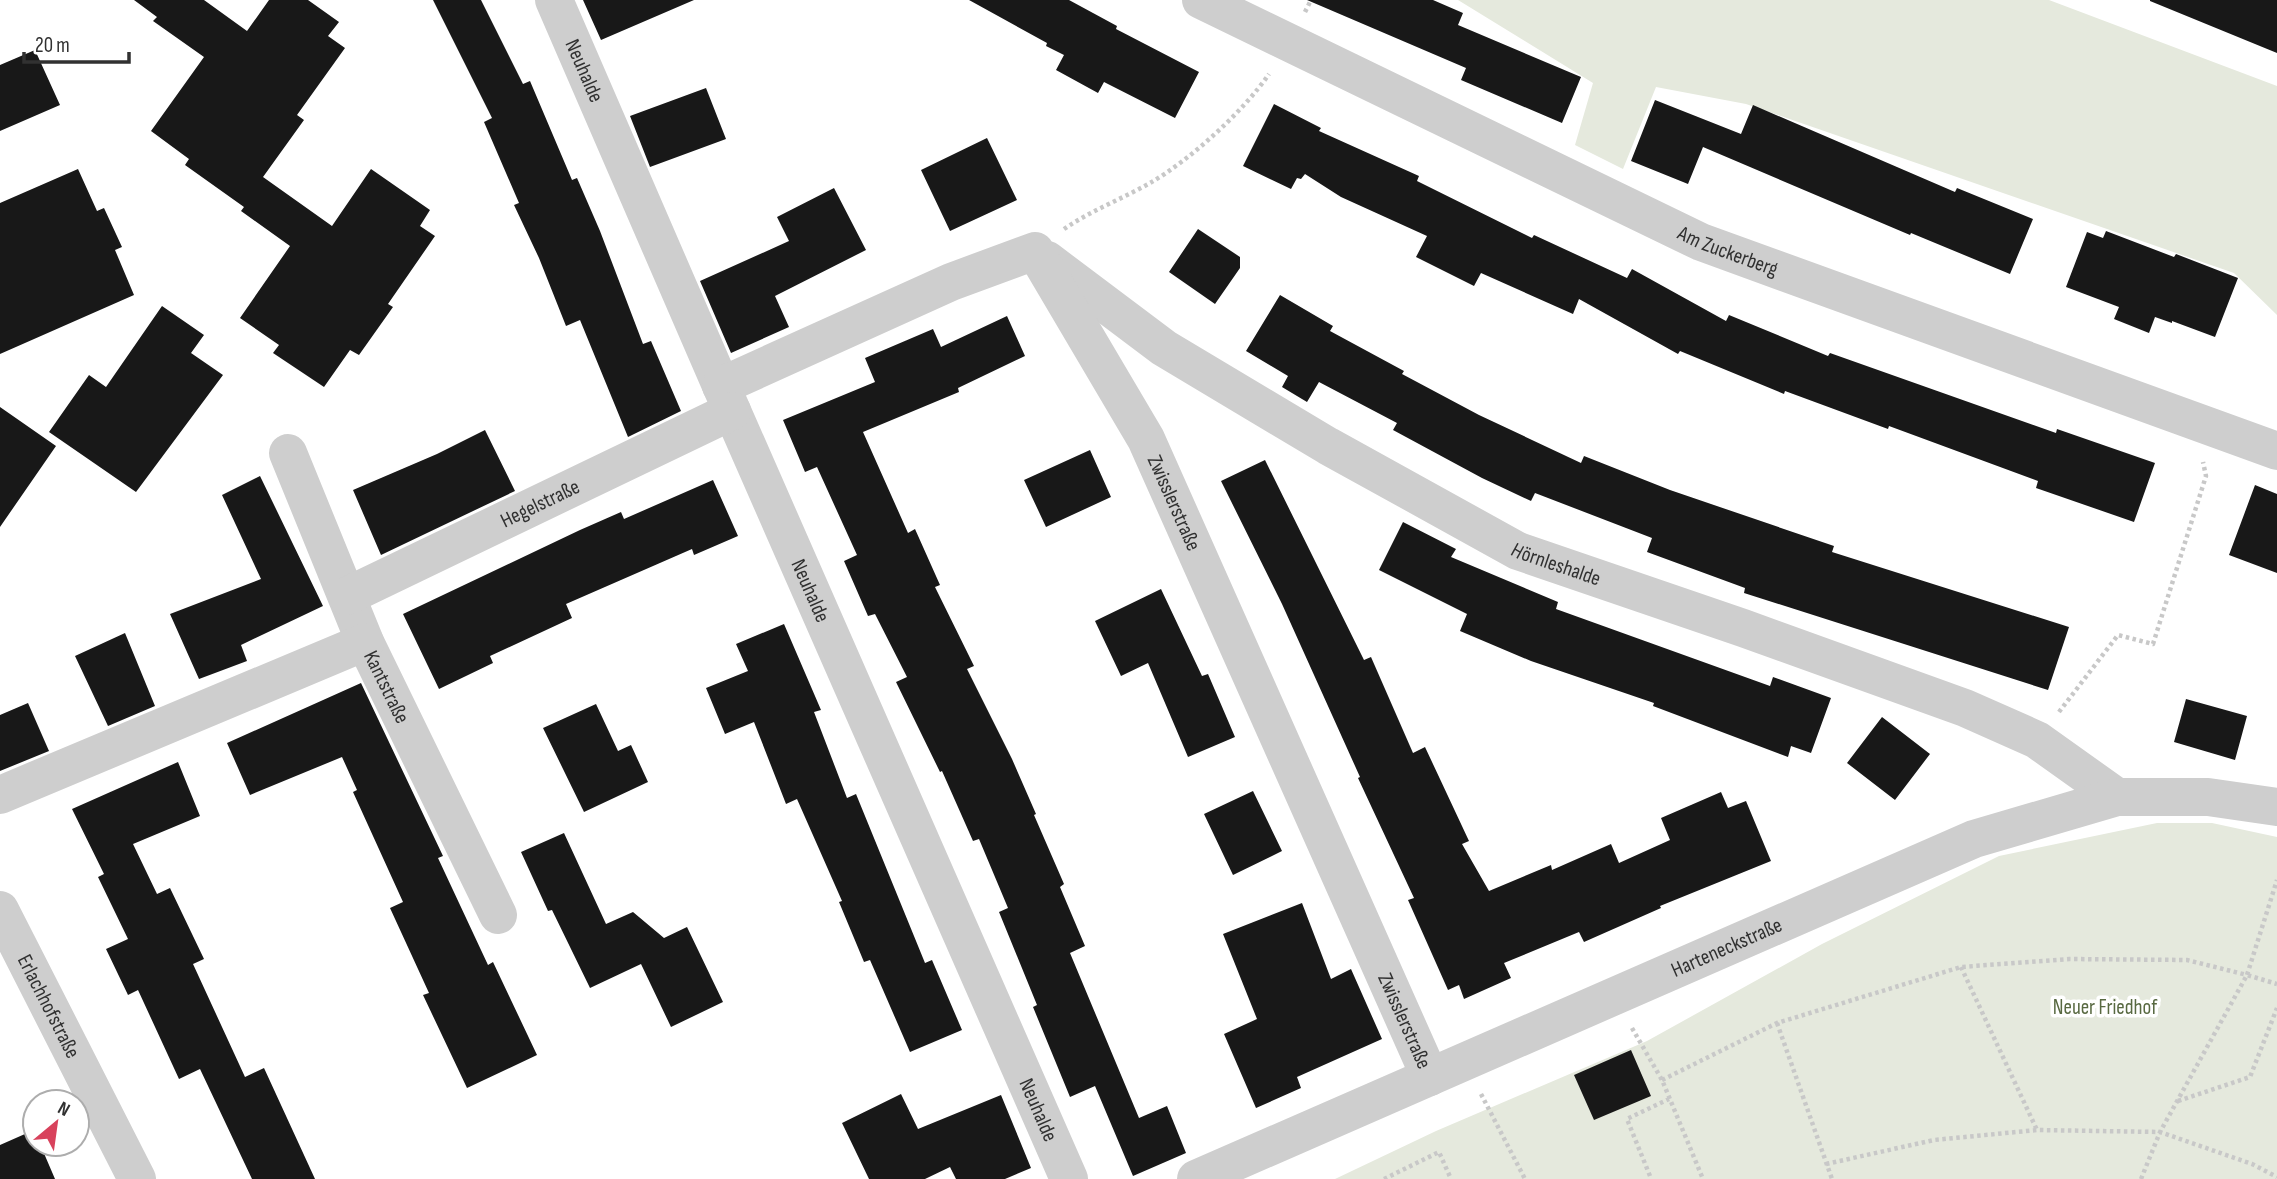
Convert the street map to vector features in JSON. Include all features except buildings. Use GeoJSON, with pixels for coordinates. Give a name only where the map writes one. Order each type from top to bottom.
{"type":"FeatureCollection","features":[{"type":"Feature","properties":{"kind":"street","name":"Neuhalde"},"geometry":{"type":"LineString","coordinates":[[554,0],[1069,1179]]}},
{"type":"Feature","properties":{"kind":"street","name":"Am Zuckerberg"},"geometry":{"type":"LineString","coordinates":[[1201,0],[1701,242],[2277,451]]}},
{"type":"Feature","properties":{"kind":"street"},"geometry":{"type":"LineString","coordinates":[[726,398],[951,282],[1035,251]]}},
{"type":"Feature","properties":{"kind":"street","name":"Hörnleshalde"},"geometry":{"type":"LineString","coordinates":[[1035,251],[1164,348],[1328,446],[1518,551],[1952,703],[2037,740],[2117,797]]}},
{"type":"Feature","properties":{"kind":"street","name":"Zwisslerstraße"},"geometry":{"type":"LineString","coordinates":[[1035,251],[1146,439],[1447,1070]]}},
{"type":"Feature","properties":{"kind":"street","name":"Hegelstraße"},"geometry":{"type":"LineString","coordinates":[[347,596],[726,398]]}},
{"type":"Feature","properties":{"kind":"street","name":"Kantstraße"},"geometry":{"type":"LineString","coordinates":[[288,453],[365,642],[498,915]]}},
{"type":"Feature","properties":{"kind":"street"},"geometry":{"type":"LineString","coordinates":[[0,795],[365,642]]}},
{"type":"Feature","properties":{"kind":"street","name":"Harteneckstraße"},"geometry":{"type":"LineString","coordinates":[[1196,1179],[1974,839],[2117,797],[2208,797],[2277,807]]}},
{"type":"Feature","properties":{"kind":"street","name":"Erlachhofstraße"},"geometry":{"type":"LineString","coordinates":[[0,910],[137,1179]]}},
{"type":"Feature","properties":{"kind":"path"},"geometry":{"type":"LineString","coordinates":[[1035,251],[1067,227],[1153,181],[1210,138],[1244,106],[1290,43]]}},
{"type":"Feature","properties":{"kind":"path"},"geometry":{"type":"LineString","coordinates":[[2037,740],[2118,635],[2153,644],[2206,476],[2193,420]]}},
{"type":"Feature","properties":{"kind":"path"},"geometry":{"type":"LineString","coordinates":[[2141,1179],[2160,1132],[2247,975],[2277,880]]}},
{"type":"Feature","properties":{"kind":"path"},"geometry":{"type":"LineString","coordinates":[[1662,1080],[1777,1023],[1961,967],[2069,959],[2187,960],[2277,984]]}},
{"type":"Feature","properties":{"kind":"path"},"geometry":{"type":"LineString","coordinates":[[1961,967],[2037,1130]]}},
{"type":"Feature","properties":{"kind":"path"},"geometry":{"type":"LineString","coordinates":[[1615,996],[1662,1080],[1703,1179]]}},
{"type":"Feature","properties":{"kind":"path"},"geometry":{"type":"LineString","coordinates":[[2177,1101],[2250,1077],[2277,1007]]}},
{"type":"Feature","properties":{"kind":"path"},"geometry":{"type":"LineString","coordinates":[[1777,1023],[1832,1179]]}},
{"type":"Feature","properties":{"kind":"path"},"geometry":{"type":"LineString","coordinates":[[1447,1070],[1525,1179]]}},
{"type":"Feature","properties":{"kind":"path"},"geometry":{"type":"LineString","coordinates":[[1650,1176],[1628,1119],[1670,1098]]}},
{"type":"Feature","properties":{"kind":"path"},"geometry":{"type":"LineString","coordinates":[[1826,1164],[1934,1140],[2037,1130],[2160,1132],[2252,1164],[2277,1177]]}},
{"type":"Feature","properties":{"kind":"path"},"geometry":{"type":"LineString","coordinates":[[1384,1179],[1439,1152],[1451,1179]]}},
{"type":"Feature","properties":{"kind":"green space"},"geometry":{"type":"Polygon","coordinates":[[[1458,0],[2049,0],[2277,86],[2277,315],[2234,273],[1746,104],[1656,87],[1623,169],[1575,145],[1593,83],[1458,0]]]}},
{"type":"Feature","properties":{"kind":"green space","name":"Neuer Friedhof"},"geometry":{"type":"Polygon","coordinates":[[[2157,823],[2212,823],[2277,837],[2277,1179],[1335,1179],[1436,1131],[1647,1041],[1822,944],[1999,856],[2157,823]]]}}]}
